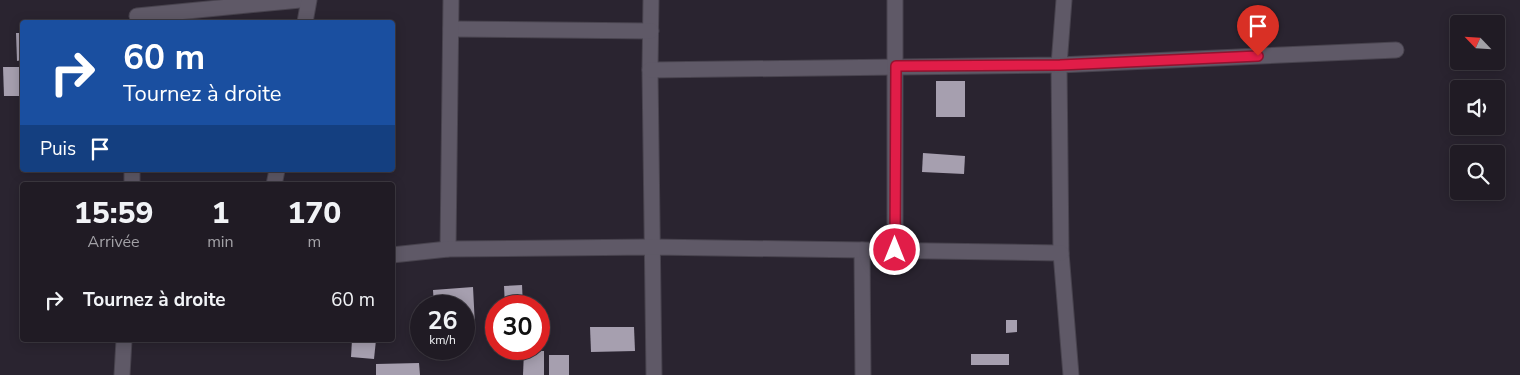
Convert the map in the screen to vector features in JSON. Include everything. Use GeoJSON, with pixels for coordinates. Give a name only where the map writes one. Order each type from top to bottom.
{"type":"FeatureCollection","features":[{"type":"Feature","properties":{"kind":"street"},"geometry":{"type":"LineString","coordinates":[[138,0],[137,19],[300,0]]}},
{"type":"Feature","properties":{"kind":"street"},"geometry":{"type":"LineString","coordinates":[[304,20],[309,0]]}},
{"type":"Feature","properties":{"kind":"street"},"geometry":{"type":"LineString","coordinates":[[448,249],[451,0]]}},
{"type":"Feature","properties":{"kind":"street"},"geometry":{"type":"LineString","coordinates":[[651,0],[650,70],[654,375]]}},
{"type":"Feature","properties":{"kind":"street"},"geometry":{"type":"LineString","coordinates":[[895,250],[896,0]]}},
{"type":"Feature","properties":{"kind":"street"},"geometry":{"type":"LineString","coordinates":[[1064,0],[1060,65],[1061,253],[1071,375]]}},
{"type":"Feature","properties":{"kind":"street"},"geometry":{"type":"LineString","coordinates":[[451,29],[651,31]]}},
{"type":"Feature","properties":{"kind":"street"},"geometry":{"type":"LineString","coordinates":[[650,70],[1060,65],[1396,50]]}},
{"type":"Feature","properties":{"kind":"street"},"geometry":{"type":"LineString","coordinates":[[395,255],[448,249],[652,247],[1061,253]]}},
{"type":"Feature","properties":{"kind":"street"},"geometry":{"type":"LineString","coordinates":[[862,250],[863,375]]}},
{"type":"Feature","properties":{"kind":"street"},"geometry":{"type":"LineString","coordinates":[[122,375],[124,342]]}},
{"type":"Feature","properties":{"kind":"building"},"geometry":{"type":"Polygon","coordinates":[[[16,33],[20,33],[20,60],[17,61],[16,33]]]}},
{"type":"Feature","properties":{"kind":"building"},"geometry":{"type":"Polygon","coordinates":[[[3,67],[20,67],[20,96],[4,96],[3,67]]]}},
{"type":"Feature","properties":{"kind":"building"},"geometry":{"type":"Polygon","coordinates":[[[936,81],[965,81],[965,117],[936,117],[936,81]]]}},
{"type":"Feature","properties":{"kind":"building"},"geometry":{"type":"Polygon","coordinates":[[[923,153],[965,156],[964,174],[922,172],[923,153]]]}},
{"type":"Feature","properties":{"kind":"building"},"geometry":{"type":"Polygon","coordinates":[[[522,285],[522,295],[504,295],[504,286],[522,285]]]}},
{"type":"Feature","properties":{"kind":"building"},"geometry":{"type":"Polygon","coordinates":[[[473,287],[473,295],[433,295],[433,290],[473,287]]]}},
{"type":"Feature","properties":{"kind":"building"},"geometry":{"type":"Polygon","coordinates":[[[1006,320],[1017,320],[1017,332],[1006,333],[1006,320]]]}},
{"type":"Feature","properties":{"kind":"building"},"geometry":{"type":"Polygon","coordinates":[[[590,327],[634,327],[635,351],[591,352],[590,327]]]}},
{"type":"Feature","properties":{"kind":"building"},"geometry":{"type":"Polygon","coordinates":[[[352,342],[376,342],[374,359],[351,357],[352,342]]]}},
{"type":"Feature","properties":{"kind":"building"},"geometry":{"type":"Polygon","coordinates":[[[971,354],[1009,354],[1009,365],[971,365],[971,354]]]}},
{"type":"Feature","properties":{"kind":"building"},"geometry":{"type":"Polygon","coordinates":[[[550,355],[569,355],[569,375],[549,375],[550,355]]]}},
{"type":"Feature","properties":{"kind":"building"},"geometry":{"type":"Polygon","coordinates":[[[524,360],[544,360],[544,375],[523,375],[524,360]]]}},
{"type":"Feature","properties":{"kind":"building"},"geometry":{"type":"Polygon","coordinates":[[[419,363],[420,375],[376,375],[376,364],[419,363]]]}},
{"type":"Feature","properties":{"kind":"route"},"geometry":{"type":"LineString","coordinates":[[895,250],[896,66],[1060,65],[1258,56]]}}]}
